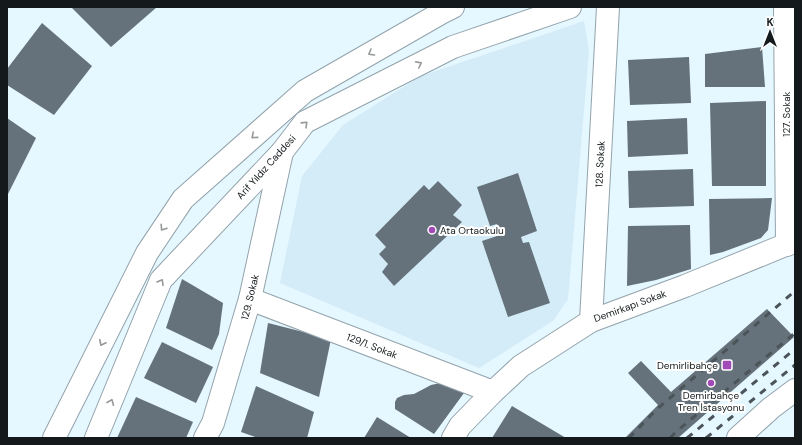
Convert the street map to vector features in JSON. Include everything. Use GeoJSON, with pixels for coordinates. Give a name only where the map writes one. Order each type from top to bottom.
{"type":"FeatureCollection","features":[{"type":"Feature","properties":{"kind":"street","name":"Arif Yıldız Caddesi"},"geometry":{"type":"LineString","coordinates":[[96,438],[161,280],[282,152],[305,122],[453,48],[570,7]]}},
{"type":"Feature","properties":{"kind":"street","name":"128. Sokak"},"geometry":{"type":"LineString","coordinates":[[592,321],[608,7]]}},
{"type":"Feature","properties":{"kind":"street","name":"127. Sokak"},"geometry":{"type":"LineString","coordinates":[[785,7],[791,243]]}},
{"type":"Feature","properties":{"kind":"street"},"geometry":{"type":"LineString","coordinates":[[54,438],[147,253],[183,198],[305,91],[445,9]]}},
{"type":"Feature","properties":{"kind":"street","name":"129. Sokak"},"geometry":{"type":"LineString","coordinates":[[205,438],[212,423],[250,299],[282,152]]}},
{"type":"Feature","properties":{"kind":"street","name":"Demirkapı Sokak"},"geometry":{"type":"LineString","coordinates":[[453,438],[460,426],[521,366],[592,321],[791,243]]}},
{"type":"Feature","properties":{"kind":"street","name":"129/1. Sokak"},"geometry":{"type":"LineString","coordinates":[[250,299],[493,392]]}},
{"type":"Feature","properties":{"kind":"street"},"geometry":{"type":"LineString","coordinates":[[738,438],[771,408],[795,390]]}},
{"type":"Feature","properties":{"kind":"shaded area","name":"Ata Ortaokulu"},"geometry":{"type":"Polygon","coordinates":[[[584,21],[589,51],[568,299],[553,321],[479,368],[280,283],[302,176],[343,125],[421,76],[584,21]]]}},
{"type":"Feature","properties":{"kind":"building"},"geometry":{"type":"Polygon","coordinates":[[[71,7],[157,7],[111,47],[71,7]]]}},
{"type":"Feature","properties":{"kind":"building"},"geometry":{"type":"Polygon","coordinates":[[[42,23],[92,66],[54,115],[7,85],[7,69],[42,23]]]}},
{"type":"Feature","properties":{"kind":"building"},"geometry":{"type":"Polygon","coordinates":[[[762,47],[765,87],[705,87],[705,54],[762,47]]]}},
{"type":"Feature","properties":{"kind":"building"},"geometry":{"type":"Polygon","coordinates":[[[689,57],[691,103],[630,105],[628,60],[689,57]]]}},
{"type":"Feature","properties":{"kind":"building"},"geometry":{"type":"Polygon","coordinates":[[[766,101],[766,186],[712,186],[710,103],[766,101]]]}},
{"type":"Feature","properties":{"kind":"building"},"geometry":{"type":"Polygon","coordinates":[[[7,118],[36,138],[7,196],[7,118]]]}},
{"type":"Feature","properties":{"kind":"building"},"geometry":{"type":"Polygon","coordinates":[[[687,118],[688,154],[628,157],[627,121],[687,118]]]}},
{"type":"Feature","properties":{"kind":"building"},"geometry":{"type":"Polygon","coordinates":[[[693,169],[694,206],[629,208],[628,171],[693,169]]]}},
{"type":"Feature","properties":{"kind":"building"},"geometry":{"type":"Polygon","coordinates":[[[518,173],[537,231],[521,237],[523,243],[529,242],[550,303],[508,317],[482,241],[500,235],[497,224],[490,226],[477,187],[518,173]]]}},
{"type":"Feature","properties":{"kind":"building"},"geometry":{"type":"Polygon","coordinates":[[[438,181],[462,205],[453,215],[462,222],[394,286],[382,272],[388,264],[379,254],[386,247],[375,235],[424,185],[429,190],[438,181]]]}},
{"type":"Feature","properties":{"kind":"building"},"geometry":{"type":"Polygon","coordinates":[[[772,198],[768,230],[761,238],[723,252],[710,255],[709,199],[772,198]]]}},
{"type":"Feature","properties":{"kind":"building"},"geometry":{"type":"Polygon","coordinates":[[[690,225],[691,269],[656,280],[627,286],[628,226],[690,225]]]}},
{"type":"Feature","properties":{"kind":"building"},"geometry":{"type":"Polygon","coordinates":[[[182,279],[223,303],[219,334],[212,350],[166,328],[182,279]]]}},
{"type":"Feature","properties":{"kind":"building","name":"Demirbahçe Tren İstasyonu"},"geometry":{"type":"Polygon","coordinates":[[[767,309],[794,337],[678,438],[625,438],[658,405],[628,373],[641,361],[671,392],[767,309]]]}},
{"type":"Feature","properties":{"kind":"building"},"geometry":{"type":"Polygon","coordinates":[[[268,323],[331,339],[319,397],[260,373],[268,323]]]}},
{"type":"Feature","properties":{"kind":"building"},"geometry":{"type":"Polygon","coordinates":[[[162,342],[213,367],[196,403],[144,378],[162,342]]]}},
{"type":"Feature","properties":{"kind":"building"},"geometry":{"type":"Polygon","coordinates":[[[445,382],[464,393],[434,434],[395,409],[395,402],[397,398],[404,395],[414,394],[431,385],[445,382]]]}},
{"type":"Feature","properties":{"kind":"building"},"geometry":{"type":"Polygon","coordinates":[[[256,386],[314,412],[307,438],[258,438],[241,432],[256,386]]]}},
{"type":"Feature","properties":{"kind":"building"},"geometry":{"type":"Polygon","coordinates":[[[136,397],[193,422],[186,438],[117,438],[136,397]]]}},
{"type":"Feature","properties":{"kind":"building"},"geometry":{"type":"Polygon","coordinates":[[[512,406],[566,438],[492,438],[512,406]]]}},
{"type":"Feature","properties":{"kind":"building"},"geometry":{"type":"Polygon","coordinates":[[[377,417],[411,438],[364,438],[377,417]]]}},
{"type":"Feature","properties":{"kind":"railway"},"geometry":{"type":"LineString","coordinates":[[629,438],[656,410],[795,291]]}},
{"type":"Feature","properties":{"kind":"railway"},"geometry":{"type":"LineString","coordinates":[[670,438],[795,333]]}},
{"type":"Feature","properties":{"kind":"railway"},"geometry":{"type":"LineString","coordinates":[[687,438],[795,349]]}},
{"type":"Feature","properties":{"kind":"railway"},"geometry":{"type":"LineString","coordinates":[[706,438],[795,365]]}},
{"type":"Feature","properties":{"kind":"place","name":"Ata Ortaokulu"},"geometry":{"type":"Point","coordinates":[432,230]}},
{"type":"Feature","properties":{"kind":"place","name":"Demirlibahçe"},"geometry":{"type":"Point","coordinates":[727,365]}},
{"type":"Feature","properties":{"kind":"place","name":"Demirbahçe Tren İstasyonu"},"geometry":{"type":"Point","coordinates":[711,383]}}]}
